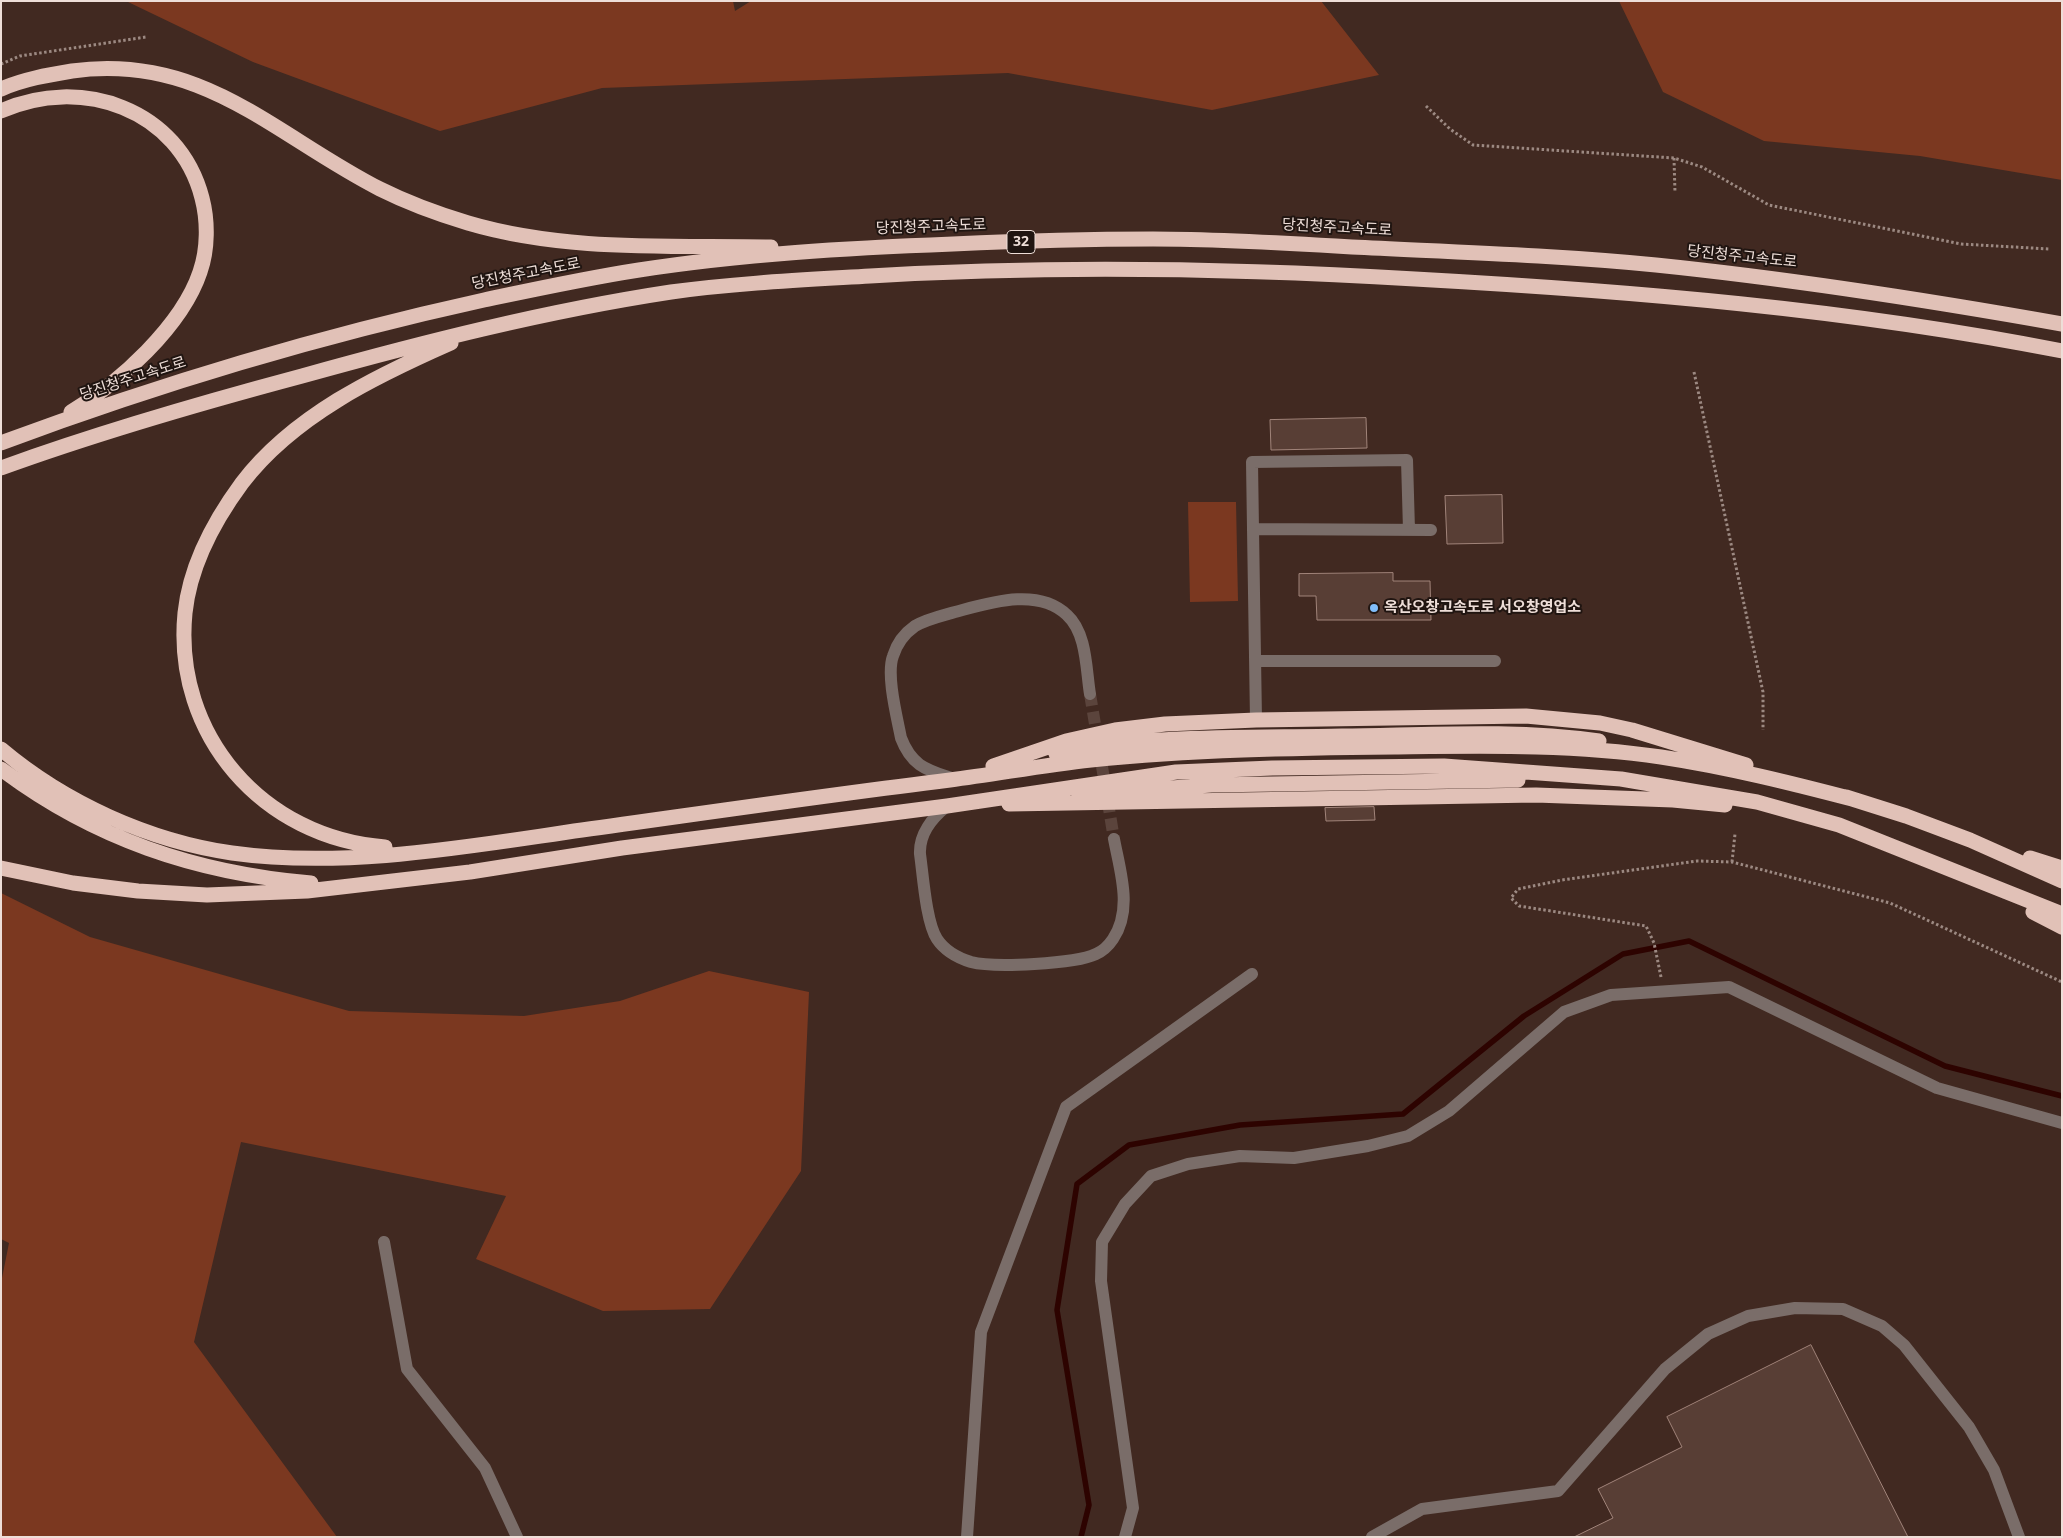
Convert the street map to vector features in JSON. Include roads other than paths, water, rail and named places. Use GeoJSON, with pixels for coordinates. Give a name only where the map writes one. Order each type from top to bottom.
{"type":"FeatureCollection","features":[{"type":"Feature","properties":{"kind":"highway"},"geometry":{"type":"LineString","coordinates":[[1,89],[37,78],[85,70],[115,68],[146,71],[172,77],[217,93],[238,104],[333,162],[395,196],[449,217],[504,232],[561,242],[599,244],[853,248]]}},
{"type":"Feature","properties":{"kind":"highway"},"geometry":{"type":"LineString","coordinates":[[1,111],[26,102],[47,98],[72,97],[90,98],[126,107],[154,125],[178,148],[194,174],[204,206],[206,239],[201,271],[186,303],[176,317],[163,333],[110,384],[74,410],[45,427]]}},
{"type":"Feature","properties":{"kind":"highway","name":"당진청주고속도로"},"geometry":{"type":"LineString","coordinates":[[1,444],[45,427],[268,354],[390,321],[528,291],[638,270],[716,260],[853,248],[998,242],[1153,239],[1227,240],[1513,255],[1649,264],[1773,278],[1892,295],[2062,324]]}},
{"type":"Feature","properties":{"kind":"highway","name":"32"},"geometry":{"type":"LineString","coordinates":[[1,468],[110,431],[193,407],[417,344],[484,329],[673,292],[764,282],[936,272],[1189,268],[1446,280],[1715,301],[1901,324],[2062,351]]}},
{"type":"Feature","properties":{"kind":"highway"},"geometry":{"type":"LineString","coordinates":[[439,850],[366,845],[326,835],[287,816],[269,805],[252,791],[211,740],[194,705],[189,686],[184,649],[185,611],[196,565],[218,519],[244,482],[274,448],[308,421],[345,397],[432,352],[484,329]]}},
{"type":"Feature","properties":{"kind":"highway"},"geometry":{"type":"LineString","coordinates":[[954,780],[1066,741],[1115,730],[1165,724],[1256,720],[1526,716],[1600,723],[1667,740],[1856,800],[1970,840],[2062,868]]}},
{"type":"Feature","properties":{"kind":"highway"},"geometry":{"type":"LineString","coordinates":[[1,749],[35,775],[88,806],[140,829],[200,847],[280,858],[322,858],[439,850],[776,802],[954,780],[1027,768],[1172,753],[1230,750],[1484,746],[1571,748],[1658,756],[1755,775],[1856,800]]}},
{"type":"Feature","properties":{"kind":"highway"},"geometry":{"type":"LineString","coordinates":[[1,868],[82,884],[175,894],[307,891],[470,872],[632,847],[947,806],[1176,772],[1272,768],[1444,766],[1581,775],[1664,785],[1757,802],[1799,813],[1882,841],[2062,914]]}},
{"type":"Feature","properties":{"kind":"highway"},"geometry":{"type":"LineString","coordinates":[[1,769],[48,802],[78,818],[120,838],[179,860],[226,872],[265,878],[330,884],[365,884]]}},
{"type":"Feature","properties":{"kind":"highway"},"geometry":{"type":"LineString","coordinates":[[947,806],[1536,795],[1673,800],[1745,808],[1805,819],[1882,841]]}},
{"type":"Feature","properties":{"kind":"highway"},"geometry":{"type":"LineString","coordinates":[[1970,840],[2062,881]]}},
{"type":"Feature","properties":{"kind":"highway"},"geometry":{"type":"LineString","coordinates":[[1972,879],[2062,928]]}},
{"type":"Feature","properties":{"kind":"lane"},"geometry":{"type":"LineString","coordinates":[[1256,720],[1252,462],[1407,460],[1408,530]]}},
{"type":"Feature","properties":{"kind":"lane"},"geometry":{"type":"LineString","coordinates":[[1253,529],[1431,530]]}},
{"type":"Feature","properties":{"kind":"lane"},"geometry":{"type":"LineString","coordinates":[[954,780],[931,772],[916,763],[904,748],[901,738],[890,666],[899,642],[914,627],[929,620],[978,606],[1012,600],[1034,600],[1050,605],[1066,614],[1077,628],[1082,644],[1090,694]]}},
{"type":"Feature","properties":{"kind":"lane"},"geometry":{"type":"LineString","coordinates":[[1255,661],[1495,661]]}},
{"type":"Feature","properties":{"kind":"lane"},"geometry":{"type":"LineString","coordinates":[[947,806],[931,821],[920,844],[930,921],[935,936],[946,949],[963,959],[978,964],[1002,966],[1079,958],[1095,954],[1107,946],[1119,927],[1123,910],[1123,891],[1114,839]]}},
{"type":"Feature","properties":{"kind":"lane"},"geometry":{"type":"LineString","coordinates":[[967,1537],[980,1332],[1066,1107],[1252,974]]}},
{"type":"Feature","properties":{"kind":"lane"},"geometry":{"type":"LineString","coordinates":[[1125,1537],[1133,1508],[1100,1282],[1102,1242],[1125,1204],[1151,1176],[1188,1164],[1232,1157],[1294,1158],[1368,1146],[1408,1136],[1449,1111],[1564,1012],[1610,995],[1729,987],[1937,1088],[2062,1122]]}},
{"type":"Feature","properties":{"kind":"lane"},"geometry":{"type":"LineString","coordinates":[[384,1242],[408,1369],[485,1468],[517,1537]]}},
{"type":"Feature","properties":{"kind":"lane"},"geometry":{"type":"LineString","coordinates":[[1372,1537],[1422,1509],[1558,1491],[1665,1369],[1708,1334],[1748,1316],[1795,1308],[1843,1309],[1882,1326],[1904,1345],[1969,1427],[1994,1470],[2019,1537]]}},
{"type":"Feature","properties":{"kind":"waterway"},"geometry":{"type":"LineString","coordinates":[[1081,1537],[1089,1505],[1057,1310],[1077,1184],[1129,1145],[1240,1125],[1403,1114],[1524,1016],[1623,954],[1689,941],[1945,1066],[2062,1096]]}},
{"type":"Feature","properties":{"kind":"tunnel"},"geometry":{"type":"LineString","coordinates":[[1090,694],[1114,839]]}},
{"type":"Feature","properties":{"kind":"place","name":"옥산오창고속도로 서오창영업소"},"geometry":{"type":"Point","coordinates":[1374,608]}}]}
